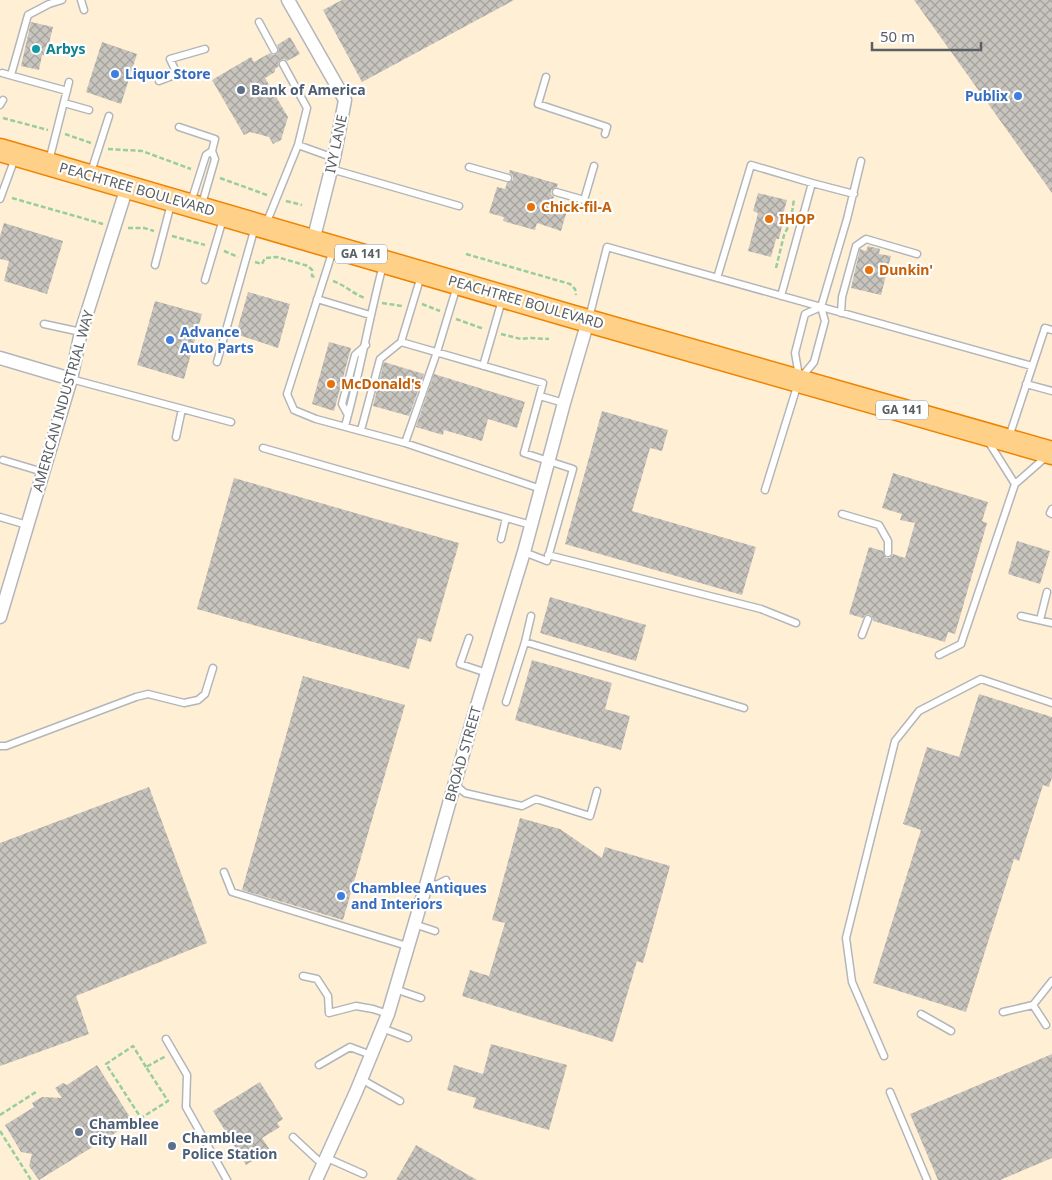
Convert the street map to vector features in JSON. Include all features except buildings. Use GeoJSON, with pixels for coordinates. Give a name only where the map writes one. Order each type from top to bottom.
{"type":"FeatureCollection","features":[{"type":"Feature","properties":{"kind":"highway","name":"PEACHTREE BOULEVARD"},"geometry":{"type":"LineString","coordinates":[[8,152],[588,321],[1051,453]]}},
{"type":"Feature","properties":{"kind":"street","name":"IVY LANE"},"geometry":{"type":"LineString","coordinates":[[288,0],[345,100],[332,163],[324,244]]}},
{"type":"Feature","properties":{"kind":"street","name":"AMERICAN INDUSTRIAL WAY"},"geometry":{"type":"LineString","coordinates":[[0,617],[71,379],[81,332],[127,187]]}},
{"type":"Feature","properties":{"kind":"street","name":"BROAD STREET"},"geometry":{"type":"LineString","coordinates":[[316,1180],[388,1014],[454,784],[524,552],[588,321]]}},
{"type":"Feature","properties":{"kind":"street"},"geometry":{"type":"LineString","coordinates":[[0,358],[71,379]]}},
{"type":"Feature","properties":{"kind":"lane"},"geometry":{"type":"LineString","coordinates":[[11,76],[28,14],[62,0]]}},
{"type":"Feature","properties":{"kind":"lane"},"geometry":{"type":"LineString","coordinates":[[81,0],[84,10]]}},
{"type":"Feature","properties":{"kind":"lane"},"geometry":{"type":"LineString","coordinates":[[259,22],[274,50]]}},
{"type":"Feature","properties":{"kind":"lane"},"geometry":{"type":"LineString","coordinates":[[159,82],[177,74],[170,58],[205,49]]}},
{"type":"Feature","properties":{"kind":"lane"},"geometry":{"type":"LineString","coordinates":[[217,362],[261,225],[298,145],[307,108],[283,64]]}},
{"type":"Feature","properties":{"kind":"lane"},"geometry":{"type":"LineString","coordinates":[[2,74],[67,91]]}},
{"type":"Feature","properties":{"kind":"lane"},"geometry":{"type":"LineString","coordinates":[[546,77],[538,104],[607,127],[605,134]]}},
{"type":"Feature","properties":{"kind":"lane"},"geometry":{"type":"LineString","coordinates":[[48,164],[69,82]]}},
{"type":"Feature","properties":{"kind":"lane"},"geometry":{"type":"LineString","coordinates":[[64,103],[89,110]]}},
{"type":"Feature","properties":{"kind":"lane"},"geometry":{"type":"LineString","coordinates":[[90,176],[109,116]]}},
{"type":"Feature","properties":{"kind":"lane"},"geometry":{"type":"LineString","coordinates":[[155,265],[215,159],[212,151],[215,138],[179,126]]}},
{"type":"Feature","properties":{"kind":"lane"},"geometry":{"type":"LineString","coordinates":[[298,145],[332,163],[459,206]]}},
{"type":"Feature","properties":{"kind":"lane"},"geometry":{"type":"LineString","coordinates":[[188,204],[206,155],[212,151]]}},
{"type":"Feature","properties":{"kind":"lane"},"geometry":{"type":"LineString","coordinates":[[0,199],[8,152]]}},
{"type":"Feature","properties":{"kind":"lane"},"geometry":{"type":"LineString","coordinates":[[765,490],[799,380],[814,362],[825,321],[821,307],[854,194],[861,161]]}},
{"type":"Feature","properties":{"kind":"lane"},"geometry":{"type":"LineString","coordinates":[[717,278],[751,165],[854,194]]}},
{"type":"Feature","properties":{"kind":"lane"},"geometry":{"type":"LineString","coordinates":[[556,192],[584,200],[594,166]]}},
{"type":"Feature","properties":{"kind":"lane"},"geometry":{"type":"LineString","coordinates":[[469,167],[508,178]]}},
{"type":"Feature","properties":{"kind":"lane"},"geometry":{"type":"LineString","coordinates":[[781,296],[812,182]]}},
{"type":"Feature","properties":{"kind":"lane"},"geometry":{"type":"LineString","coordinates":[[205,280],[224,214]]}},
{"type":"Feature","properties":{"kind":"lane"},"geometry":{"type":"LineString","coordinates":[[841,313],[842,297],[856,246],[866,239],[917,254]]}},
{"type":"Feature","properties":{"kind":"lane"},"geometry":{"type":"LineString","coordinates":[[324,244],[317,299],[287,394],[294,410],[316,419],[361,430],[541,489]]}},
{"type":"Feature","properties":{"kind":"lane"},"geometry":{"type":"LineString","coordinates":[[588,321],[607,248],[1032,366]]}},
{"type":"Feature","properties":{"kind":"lane"},"geometry":{"type":"LineString","coordinates":[[345,426],[366,345],[370,315],[384,261]]}},
{"type":"Feature","properties":{"kind":"lane"},"geometry":{"type":"LineString","coordinates":[[361,430],[380,359],[402,342],[422,272]]}},
{"type":"Feature","properties":{"kind":"lane"},"geometry":{"type":"LineString","coordinates":[[405,444],[437,352],[458,282]]}},
{"type":"Feature","properties":{"kind":"lane"},"geometry":{"type":"LineString","coordinates":[[483,366],[504,295]]}},
{"type":"Feature","properties":{"kind":"lane"},"geometry":{"type":"LineString","coordinates":[[317,299],[370,315]]}},
{"type":"Feature","properties":{"kind":"lane"},"geometry":{"type":"LineString","coordinates":[[799,380],[796,353],[804,314],[821,307]]}},
{"type":"Feature","properties":{"kind":"lane"},"geometry":{"type":"LineString","coordinates":[[44,324],[81,332]]}},
{"type":"Feature","properties":{"kind":"lane"},"geometry":{"type":"LineString","coordinates":[[1008,440],[1045,328],[1052,330]]}},
{"type":"Feature","properties":{"kind":"lane"},"geometry":{"type":"LineString","coordinates":[[402,342],[544,383],[524,453],[572,469],[547,561],[524,552]]}},
{"type":"Feature","properties":{"kind":"lane"},"geometry":{"type":"LineString","coordinates":[[71,379],[231,422]]}},
{"type":"Feature","properties":{"kind":"lane"},"geometry":{"type":"LineString","coordinates":[[1026,384],[1052,391]]}},
{"type":"Feature","properties":{"kind":"lane"},"geometry":{"type":"LineString","coordinates":[[540,396],[564,403]]}},
{"type":"Feature","properties":{"kind":"lane"},"geometry":{"type":"LineString","coordinates":[[176,437],[182,409]]}},
{"type":"Feature","properties":{"kind":"lane"},"geometry":{"type":"LineString","coordinates":[[982,432],[1015,484]]}},
{"type":"Feature","properties":{"kind":"lane"},"geometry":{"type":"LineString","coordinates":[[263,448],[531,525]]}},
{"type":"Feature","properties":{"kind":"lane"},"geometry":{"type":"LineString","coordinates":[[939,655],[960,644],[1015,484],[1051,453]]}},
{"type":"Feature","properties":{"kind":"lane"},"geometry":{"type":"LineString","coordinates":[[3,460],[43,472]]}},
{"type":"Feature","properties":{"kind":"lane"},"geometry":{"type":"LineString","coordinates":[[1052,508],[1050,514],[1052,514]]}},
{"type":"Feature","properties":{"kind":"lane"},"geometry":{"type":"LineString","coordinates":[[842,514],[879,525],[888,541],[888,553]]}},
{"type":"Feature","properties":{"kind":"lane"},"geometry":{"type":"LineString","coordinates":[[0,517],[27,525]]}},
{"type":"Feature","properties":{"kind":"lane"},"geometry":{"type":"LineString","coordinates":[[501,540],[506,518]]}},
{"type":"Feature","properties":{"kind":"lane"},"geometry":{"type":"LineString","coordinates":[[548,555],[761,609],[796,623]]}},
{"type":"Feature","properties":{"kind":"lane"},"geometry":{"type":"LineString","coordinates":[[1040,620],[1047,592]]}},
{"type":"Feature","properties":{"kind":"lane"},"geometry":{"type":"LineString","coordinates":[[506,702],[531,616]]}},
{"type":"Feature","properties":{"kind":"lane"},"geometry":{"type":"LineString","coordinates":[[1020,616],[1052,623]]}},
{"type":"Feature","properties":{"kind":"lane"},"geometry":{"type":"LineString","coordinates":[[862,635],[868,619]]}},
{"type":"Feature","properties":{"kind":"lane"},"geometry":{"type":"LineString","coordinates":[[469,638],[460,664],[487,673]]}},
{"type":"Feature","properties":{"kind":"lane"},"geometry":{"type":"LineString","coordinates":[[525,642],[744,708]]}},
{"type":"Feature","properties":{"kind":"lane"},"geometry":{"type":"LineString","coordinates":[[0,746],[6,746],[148,694],[184,703],[198,700],[205,694],[213,668]]}},
{"type":"Feature","properties":{"kind":"lane"},"geometry":{"type":"LineString","coordinates":[[884,1056],[852,982],[846,938],[895,741],[918,711],[981,680],[1052,703]]}},
{"type":"Feature","properties":{"kind":"lane"},"geometry":{"type":"LineString","coordinates":[[454,784],[465,792],[522,806],[536,799],[590,816],[597,791]]}},
{"type":"Feature","properties":{"kind":"lane"},"geometry":{"type":"LineString","coordinates":[[224,872],[232,892],[407,946]]}},
{"type":"Feature","properties":{"kind":"lane"},"geometry":{"type":"LineString","coordinates":[[427,882],[436,885],[446,880]]}},
{"type":"Feature","properties":{"kind":"lane"},"geometry":{"type":"LineString","coordinates":[[414,924],[435,930]]}},
{"type":"Feature","properties":{"kind":"lane"},"geometry":{"type":"LineString","coordinates":[[303,976],[317,979],[328,996],[329,1013],[356,1006],[388,1014]]}},
{"type":"Feature","properties":{"kind":"lane"},"geometry":{"type":"LineString","coordinates":[[1003,1012],[1033,1005],[1052,981]]}},
{"type":"Feature","properties":{"kind":"lane"},"geometry":{"type":"LineString","coordinates":[[395,989],[421,998]]}},
{"type":"Feature","properties":{"kind":"lane"},"geometry":{"type":"LineString","coordinates":[[1033,1005],[1046,1025]]}},
{"type":"Feature","properties":{"kind":"lane"},"geometry":{"type":"LineString","coordinates":[[921,1014],[951,1031]]}},
{"type":"Feature","properties":{"kind":"lane"},"geometry":{"type":"LineString","coordinates":[[382,1028],[408,1038]]}},
{"type":"Feature","properties":{"kind":"lane"},"geometry":{"type":"LineString","coordinates":[[166,1039],[187,1076],[186,1108],[226,1180]]}},
{"type":"Feature","properties":{"kind":"lane"},"geometry":{"type":"LineString","coordinates":[[319,1065],[350,1047],[371,1055]]}},
{"type":"Feature","properties":{"kind":"lane"},"geometry":{"type":"LineString","coordinates":[[361,1079],[400,1101]]}},
{"type":"Feature","properties":{"kind":"lane"},"geometry":{"type":"LineString","coordinates":[[890,1092],[928,1180]]}},
{"type":"Feature","properties":{"kind":"lane"},"geometry":{"type":"LineString","coordinates":[[293,1137],[325,1162],[363,1174]]}},
{"type":"Feature","properties":{"kind":"path"},"geometry":{"type":"LineString","coordinates":[[3,118],[48,130]]}},
{"type":"Feature","properties":{"kind":"path"},"geometry":{"type":"LineString","coordinates":[[64,134],[89,143]]}},
{"type":"Feature","properties":{"kind":"path"},"geometry":{"type":"LineString","coordinates":[[106,149],[142,151],[196,170]]}},
{"type":"Feature","properties":{"kind":"path"},"geometry":{"type":"LineString","coordinates":[[215,176],[266,195]]}},
{"type":"Feature","properties":{"kind":"path"},"geometry":{"type":"LineString","coordinates":[[10,197],[104,224]]}},
{"type":"Feature","properties":{"kind":"path"},"geometry":{"type":"LineString","coordinates":[[776,268],[784,235],[791,220],[794,199]]}},
{"type":"Feature","properties":{"kind":"path"},"geometry":{"type":"LineString","coordinates":[[283,200],[302,205]]}},
{"type":"Feature","properties":{"kind":"path"},"geometry":{"type":"LineString","coordinates":[[126,227],[144,228],[154,231]]}},
{"type":"Feature","properties":{"kind":"path"},"geometry":{"type":"LineString","coordinates":[[173,236],[204,245]]}},
{"type":"Feature","properties":{"kind":"path"},"geometry":{"type":"LineString","coordinates":[[223,251],[238,257]]}},
{"type":"Feature","properties":{"kind":"path"},"geometry":{"type":"LineString","coordinates":[[466,254],[570,284],[575,289],[576,295]]}},
{"type":"Feature","properties":{"kind":"path"},"geometry":{"type":"LineString","coordinates":[[255,262],[262,264],[265,258],[277,257],[308,266],[312,270],[312,276],[315,277]]}},
{"type":"Feature","properties":{"kind":"path"},"geometry":{"type":"LineString","coordinates":[[331,281],[343,285],[355,294],[366,298]]}},
{"type":"Feature","properties":{"kind":"path"},"geometry":{"type":"LineString","coordinates":[[381,303],[402,306]]}},
{"type":"Feature","properties":{"kind":"path"},"geometry":{"type":"LineString","coordinates":[[422,304],[436,308]]}},
{"type":"Feature","properties":{"kind":"path"},"geometry":{"type":"LineString","coordinates":[[460,321],[482,328]]}},
{"type":"Feature","properties":{"kind":"path"},"geometry":{"type":"LineString","coordinates":[[504,335],[520,340],[531,338],[549,339]]}},
{"type":"Feature","properties":{"kind":"path"},"geometry":{"type":"LineString","coordinates":[[133,1046],[146,1067],[168,1101],[141,1118],[106,1064],[133,1046]]}},
{"type":"Feature","properties":{"kind":"path"},"geometry":{"type":"LineString","coordinates":[[146,1067],[174,1051]]}},
{"type":"Feature","properties":{"kind":"path"},"geometry":{"type":"LineString","coordinates":[[0,1115],[36,1092]]}},
{"type":"Feature","properties":{"kind":"path"},"geometry":{"type":"LineString","coordinates":[[0,1131],[31,1180]]}},
{"type":"Feature","properties":{"kind":"shaded area"},"geometry":{"type":"Polygon","coordinates":[[[0,0],[1052,0],[1052,1180],[0,1180],[0,0]]]}},
{"type":"Feature","properties":{"kind":"place","name":"Arbys"},"geometry":{"type":"Point","coordinates":[36,49]}},
{"type":"Feature","properties":{"kind":"place","name":"Liquor Store"},"geometry":{"type":"Point","coordinates":[115,74]}},
{"type":"Feature","properties":{"kind":"place","name":"Bank of America"},"geometry":{"type":"Point","coordinates":[241,90]}},
{"type":"Feature","properties":{"kind":"place","name":"Publix"},"geometry":{"type":"Point","coordinates":[1018,96]}},
{"type":"Feature","properties":{"kind":"place","name":"Chick-fil-A"},"geometry":{"type":"Point","coordinates":[531,207]}},
{"type":"Feature","properties":{"kind":"place","name":"IHOP"},"geometry":{"type":"Point","coordinates":[769,219]}},
{"type":"Feature","properties":{"kind":"place","name":"Dunkin'"},"geometry":{"type":"Point","coordinates":[869,270]}},
{"type":"Feature","properties":{"kind":"place","name":"Advance Auto Parts"},"geometry":{"type":"Point","coordinates":[170,340]}},
{"type":"Feature","properties":{"kind":"place","name":"McDonald's"},"geometry":{"type":"Point","coordinates":[331,384]}},
{"type":"Feature","properties":{"kind":"place","name":"Chamblee Antiques and Interiors"},"geometry":{"type":"Point","coordinates":[341,896]}},
{"type":"Feature","properties":{"kind":"place","name":"Chamblee City Hall"},"geometry":{"type":"Point","coordinates":[79,1132]}},
{"type":"Feature","properties":{"kind":"place","name":"Chamblee Police Station"},"geometry":{"type":"Point","coordinates":[172,1146]}}]}
